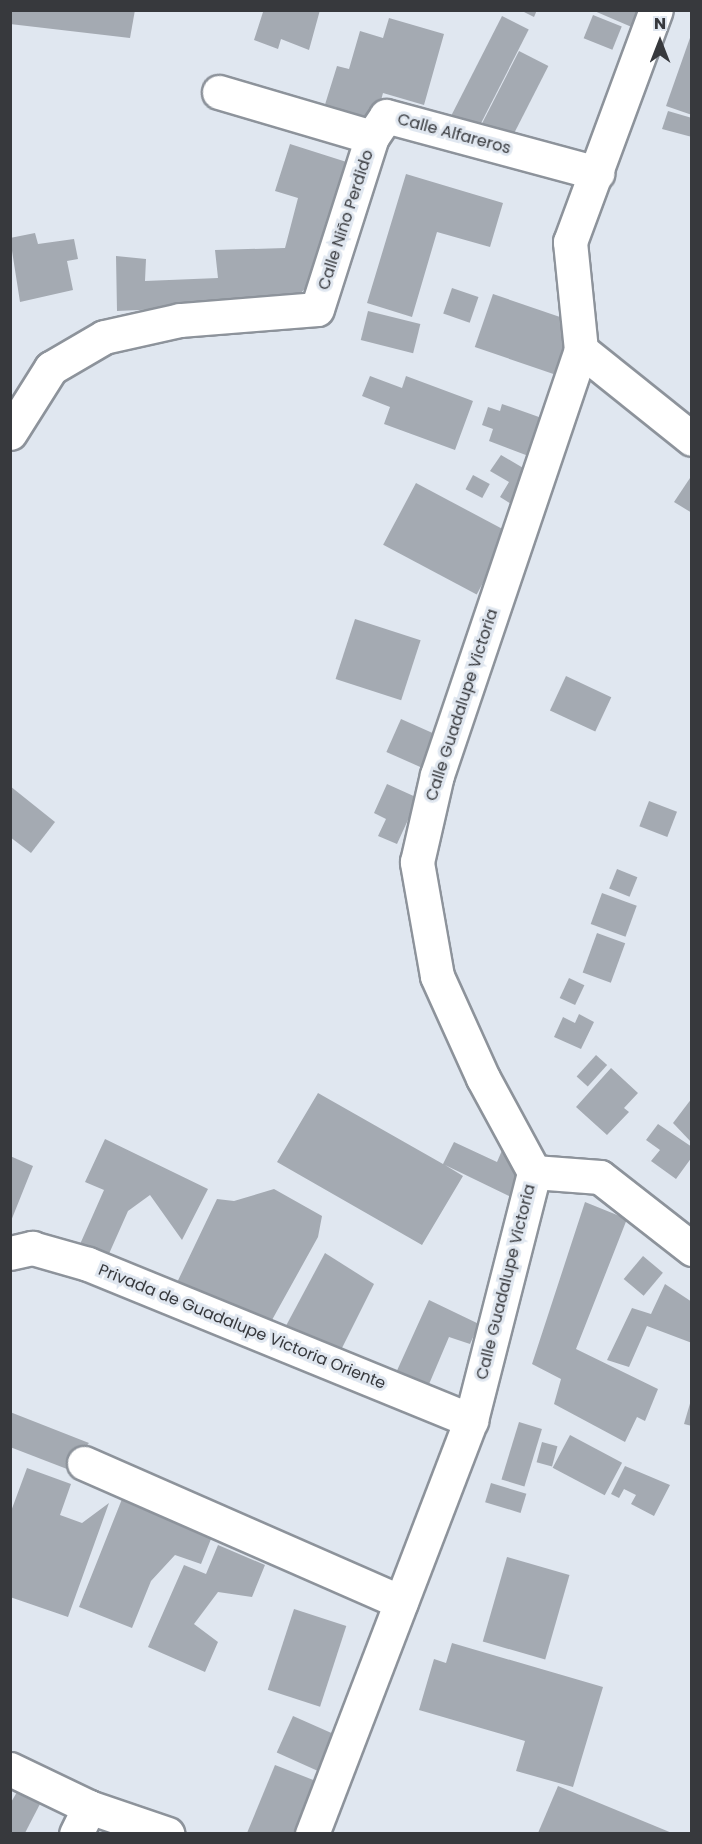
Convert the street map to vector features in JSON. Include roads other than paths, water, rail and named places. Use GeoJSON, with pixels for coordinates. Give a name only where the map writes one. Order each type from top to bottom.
{"type":"FeatureCollection","features":[{"type":"Feature","properties":{"kind":"street","name":"Calle Guadalupe Victoria"},"geometry":{"type":"LineString","coordinates":[[312,1833],[471,1420],[534,1172],[483,1078],[437,976],[417,862],[437,775],[581,350],[570,242],[656,10]]}},
{"type":"Feature","properties":{"kind":"street","name":"Calle Alfareros"},"geometry":{"type":"LineString","coordinates":[[219,92],[372,137],[386,116],[597,173]]}},
{"type":"Feature","properties":{"kind":"street","name":"Calle Niño Perdido"},"geometry":{"type":"LineString","coordinates":[[10,433],[51,368],[104,337],[180,320],[316,309],[372,137]]}},
{"type":"Feature","properties":{"kind":"street"},"geometry":{"type":"LineString","coordinates":[[581,350],[692,439]]}},
{"type":"Feature","properties":{"kind":"street"},"geometry":{"type":"LineString","coordinates":[[534,1172],[600,1177],[692,1249]]}},
{"type":"Feature","properties":{"kind":"street","name":"Privada de Guadalupe Victoria Oriente"},"geometry":{"type":"LineString","coordinates":[[10,1253],[32,1248],[88,1264],[471,1420]]}},
{"type":"Feature","properties":{"kind":"street"},"geometry":{"type":"LineString","coordinates":[[84,1463],[401,1602]]}},
{"type":"Feature","properties":{"kind":"street"},"geometry":{"type":"LineString","coordinates":[[10,1769],[83,1820],[168,1833]]}}]}
